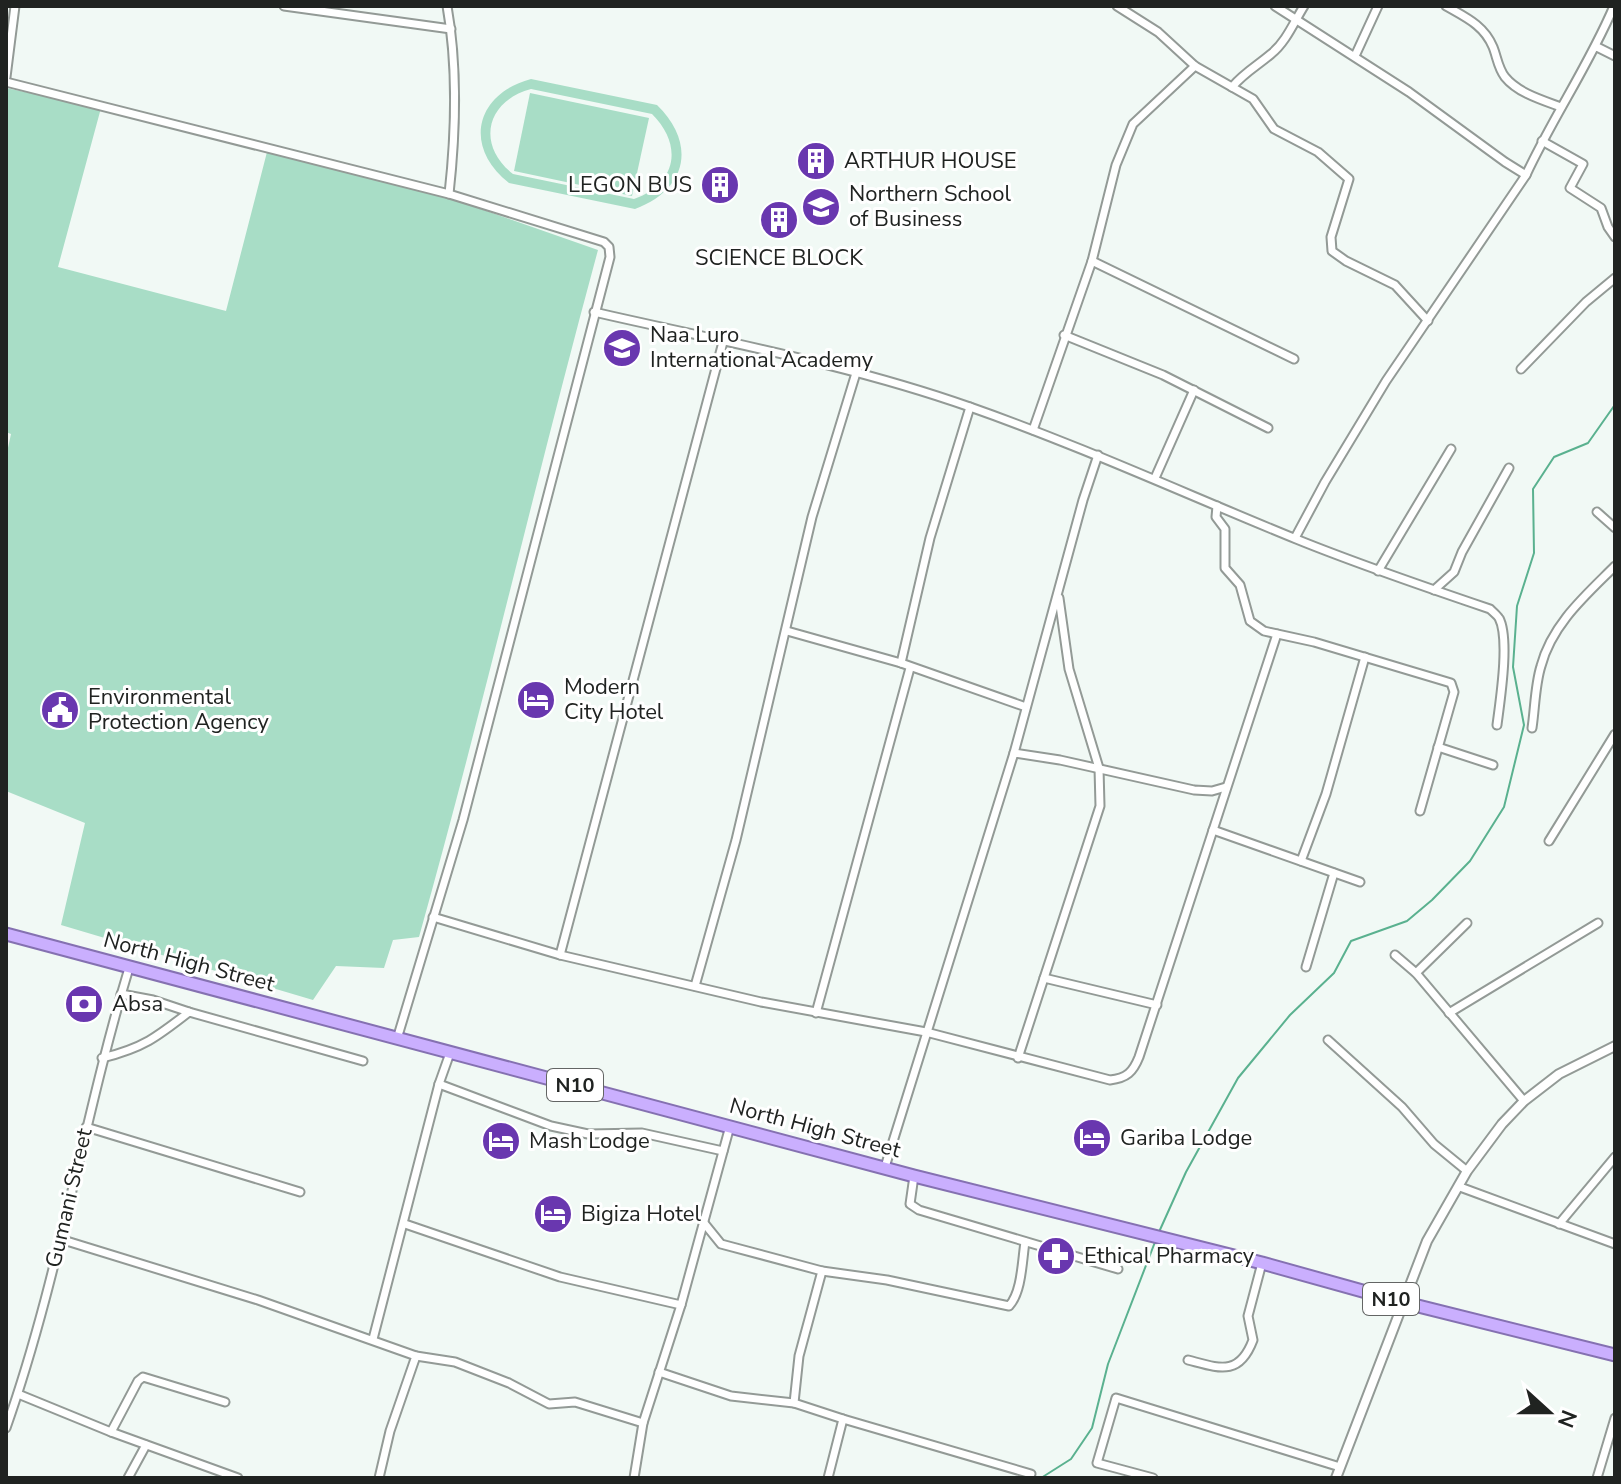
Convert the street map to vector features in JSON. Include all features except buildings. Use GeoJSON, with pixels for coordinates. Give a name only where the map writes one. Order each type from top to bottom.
{"type":"FeatureCollection","features":[{"type":"Feature","properties":{"kind":"highway","name":"North High Street"},"geometry":{"type":"LineString","coordinates":[[6,934],[914,1176],[1615,1355]]}},
{"type":"Feature","properties":{"kind":"street"},"geometry":{"type":"LineString","coordinates":[[15,6],[6,79],[449,194],[604,242],[609,247],[610,257],[463,820],[397,1039]]}},
{"type":"Feature","properties":{"kind":"street"},"geometry":{"type":"LineString","coordinates":[[284,6],[451,29]]}},
{"type":"Feature","properties":{"kind":"street"},"geometry":{"type":"LineString","coordinates":[[447,6],[455,72],[454,152],[449,194]]}},
{"type":"Feature","properties":{"kind":"street"},"geometry":{"type":"LineString","coordinates":[[1117,6],[1158,32],[1195,66],[1253,99],[1274,129],[1318,152],[1344,172],[1349,179],[1331,237],[1332,251],[1395,285],[1428,321]]}},
{"type":"Feature","properties":{"kind":"street"},"geometry":{"type":"LineString","coordinates":[[1275,6],[1355,56],[1526,175]]}},
{"type":"Feature","properties":{"kind":"street"},"geometry":{"type":"LineString","coordinates":[[1232,87],[1253,66],[1272,54],[1304,6]]}},
{"type":"Feature","properties":{"kind":"street"},"geometry":{"type":"LineString","coordinates":[[1355,56],[1378,6]]}},
{"type":"Feature","properties":{"kind":"street"},"geometry":{"type":"LineString","coordinates":[[1446,6],[1484,32],[1509,81],[1530,95],[1561,107]]}},
{"type":"Feature","properties":{"kind":"street"},"geometry":{"type":"LineString","coordinates":[[1295,538],[1386,381],[1526,175],[1542,141],[1597,47],[1614,6]]}},
{"type":"Feature","properties":{"kind":"street"},"geometry":{"type":"LineString","coordinates":[[1597,47],[1615,56]]}},
{"type":"Feature","properties":{"kind":"street"},"geometry":{"type":"LineString","coordinates":[[1033,430],[1092,261],[1116,165],[1133,124],[1195,66]]}},
{"type":"Feature","properties":{"kind":"street"},"geometry":{"type":"LineString","coordinates":[[1542,141],[1583,164],[1570,188],[1601,208],[1615,237]]}},
{"type":"Feature","properties":{"kind":"street"},"geometry":{"type":"LineString","coordinates":[[1092,261],[1294,359]]}},
{"type":"Feature","properties":{"kind":"street"},"geometry":{"type":"LineString","coordinates":[[1521,369],[1586,302],[1615,278]]}},
{"type":"Feature","properties":{"kind":"street"},"geometry":{"type":"LineString","coordinates":[[594,312],[776,351],[970,407],[1098,455],[1378,571],[1490,609],[1499,618],[1503,632],[1503,674],[1497,725]]}},
{"type":"Feature","properties":{"kind":"street"},"geometry":{"type":"LineString","coordinates":[[1064,335],[1112,352],[1268,428]]}},
{"type":"Feature","properties":{"kind":"street"},"geometry":{"type":"LineString","coordinates":[[560,955],[723,342]]}},
{"type":"Feature","properties":{"kind":"street"},"geometry":{"type":"LineString","coordinates":[[695,986],[736,840],[812,517],[856,373]]}},
{"type":"Feature","properties":{"kind":"street"},"geometry":{"type":"LineString","coordinates":[[1155,478],[1194,390]]}},
{"type":"Feature","properties":{"kind":"street"},"geometry":{"type":"LineString","coordinates":[[901,663],[930,538],[970,407]]}},
{"type":"Feature","properties":{"kind":"street"},"geometry":{"type":"LineString","coordinates":[[1378,571],[1451,449]]}},
{"type":"Feature","properties":{"kind":"street"},"geometry":{"type":"LineString","coordinates":[[885,1167],[1014,753],[1098,455]]}},
{"type":"Feature","properties":{"kind":"street"},"geometry":{"type":"LineString","coordinates":[[1434,590],[1454,572],[1509,468]]}},
{"type":"Feature","properties":{"kind":"street"},"geometry":{"type":"LineString","coordinates":[[1217,506],[1216,517],[1225,529],[1225,568],[1240,585],[1250,621],[1264,631],[1451,683],[1454,692],[1420,811]]}},
{"type":"Feature","properties":{"kind":"street"},"geometry":{"type":"LineString","coordinates":[[1597,512],[1615,528]]}},
{"type":"Feature","properties":{"kind":"street"},"geometry":{"type":"LineString","coordinates":[[1532,728],[1540,668],[1554,634],[1570,612],[1615,566]]}},
{"type":"Feature","properties":{"kind":"street"},"geometry":{"type":"LineString","coordinates":[[1018,1058],[1100,806],[1099,768],[1069,669],[1059,592]]}},
{"type":"Feature","properties":{"kind":"street"},"geometry":{"type":"LineString","coordinates":[[787,631],[901,663],[1026,707]]}},
{"type":"Feature","properties":{"kind":"street"},"geometry":{"type":"LineString","coordinates":[[433,917],[560,955],[816,1013],[926,1032],[1110,1080],[1123,1078],[1134,1070],[1157,1005],[1277,634]]}},
{"type":"Feature","properties":{"kind":"street"},"geometry":{"type":"LineString","coordinates":[[1301,861],[1326,794],[1365,657]]}},
{"type":"Feature","properties":{"kind":"street"},"geometry":{"type":"LineString","coordinates":[[816,1013],[910,668]]}},
{"type":"Feature","properties":{"kind":"street"},"geometry":{"type":"LineString","coordinates":[[1549,841],[1615,734]]}},
{"type":"Feature","properties":{"kind":"street"},"geometry":{"type":"LineString","coordinates":[[1438,747],[1493,765]]}},
{"type":"Feature","properties":{"kind":"street"},"geometry":{"type":"LineString","coordinates":[[1014,753],[1099,768],[1194,790],[1212,791],[1226,787]]}},
{"type":"Feature","properties":{"kind":"street"},"geometry":{"type":"LineString","coordinates":[[1213,830],[1360,882]]}},
{"type":"Feature","properties":{"kind":"street"},"geometry":{"type":"LineString","coordinates":[[1306,967],[1334,873]]}},
{"type":"Feature","properties":{"kind":"street"},"geometry":{"type":"LineString","coordinates":[[1416,973],[1467,923]]}},
{"type":"Feature","properties":{"kind":"street"},"geometry":{"type":"LineString","coordinates":[[1449,1013],[1598,923]]}},
{"type":"Feature","properties":{"kind":"street"},"geometry":{"type":"LineString","coordinates":[[1395,955],[1416,973],[1524,1101]]}},
{"type":"Feature","properties":{"kind":"street","name":"Gumani Street"},"geometry":{"type":"LineString","coordinates":[[6,1428],[60,1239],[102,1058],[129,968]]}},
{"type":"Feature","properties":{"kind":"street"},"geometry":{"type":"LineString","coordinates":[[1044,978],[1157,1005]]}},
{"type":"Feature","properties":{"kind":"street"},"geometry":{"type":"LineString","coordinates":[[121,994],[153,1000],[363,1061]]}},
{"type":"Feature","properties":{"kind":"street"},"geometry":{"type":"LineString","coordinates":[[102,1058],[130,1052],[154,1040],[189,1012]]}},
{"type":"Feature","properties":{"kind":"street"},"geometry":{"type":"LineString","coordinates":[[154,1040],[163,1047]]}},
{"type":"Feature","properties":{"kind":"street"},"geometry":{"type":"LineString","coordinates":[[1328,1040],[1402,1107],[1434,1144],[1467,1171]]}},
{"type":"Feature","properties":{"kind":"street"},"geometry":{"type":"LineString","coordinates":[[1336,1478],[1427,1241],[1467,1171],[1502,1124],[1524,1101],[1559,1074],[1615,1046]]}},
{"type":"Feature","properties":{"kind":"street"},"geometry":{"type":"LineString","coordinates":[[373,1339],[439,1084],[450,1053]]}},
{"type":"Feature","properties":{"kind":"street"},"geometry":{"type":"LineString","coordinates":[[439,1084],[551,1126],[576,1132],[642,1133],[723,1151]]}},
{"type":"Feature","properties":{"kind":"street"},"geometry":{"type":"LineString","coordinates":[[634,1478],[643,1423],[681,1305],[730,1126]]}},
{"type":"Feature","properties":{"kind":"street"},"geometry":{"type":"LineString","coordinates":[[86,1127],[300,1192]]}},
{"type":"Feature","properties":{"kind":"street"},"geometry":{"type":"LineString","coordinates":[[1559,1224],[1615,1157]]}},
{"type":"Feature","properties":{"kind":"street"},"geometry":{"type":"LineString","coordinates":[[914,1176],[910,1204],[919,1210],[1118,1269]]}},
{"type":"Feature","properties":{"kind":"street"},"geometry":{"type":"LineString","coordinates":[[1460,1187],[1615,1244]]}},
{"type":"Feature","properties":{"kind":"street"},"geometry":{"type":"LineString","coordinates":[[704,1223],[721,1244],[822,1271],[887,1280],[1009,1306],[1017,1288],[1025,1242]]}},
{"type":"Feature","properties":{"kind":"street"},"geometry":{"type":"LineString","coordinates":[[405,1224],[560,1277],[681,1305]]}},
{"type":"Feature","properties":{"kind":"street"},"geometry":{"type":"LineString","coordinates":[[60,1239],[373,1339],[416,1356],[455,1362],[509,1383],[549,1404],[575,1402],[643,1423]]}},
{"type":"Feature","properties":{"kind":"street"},"geometry":{"type":"LineString","coordinates":[[1188,1360],[1217,1368],[1233,1367],[1242,1360],[1253,1340],[1248,1316],[1262,1263]]}},
{"type":"Feature","properties":{"kind":"street"},"geometry":{"type":"LineString","coordinates":[[794,1403],[799,1356],[822,1271]]}},
{"type":"Feature","properties":{"kind":"street"},"geometry":{"type":"LineString","coordinates":[[379,1478],[390,1431],[416,1356]]}},
{"type":"Feature","properties":{"kind":"street"},"geometry":{"type":"LineString","coordinates":[[659,1372],[731,1396],[794,1403],[1031,1474]]}},
{"type":"Feature","properties":{"kind":"street"},"geometry":{"type":"LineString","coordinates":[[111,1432],[143,1377],[225,1402]]}},
{"type":"Feature","properties":{"kind":"street"},"geometry":{"type":"LineString","coordinates":[[18,1394],[238,1478]]}},
{"type":"Feature","properties":{"kind":"street"},"geometry":{"type":"LineString","coordinates":[[1153,1478],[1097,1463],[1116,1398],[1340,1467]]}},
{"type":"Feature","properties":{"kind":"street"},"geometry":{"type":"LineString","coordinates":[[1597,1478],[1615,1418]]}},
{"type":"Feature","properties":{"kind":"street"},"geometry":{"type":"LineString","coordinates":[[828,1478],[843,1419]]}},
{"type":"Feature","properties":{"kind":"street"},"geometry":{"type":"LineString","coordinates":[[128,1478],[146,1445]]}},
{"type":"Feature","properties":{"kind":"green space"},"geometry":{"type":"Polygon","coordinates":[[[531,79],[657,105],[678,135],[681,150],[675,178],[653,201],[635,209],[509,183],[494,169],[485,154],[481,138],[487,109],[512,86],[531,79]],[[531,89],[504,103],[491,125],[491,138],[501,163],[513,174],[634,199],[659,184],[671,163],[669,139],[652,114],[531,89]]]}},
{"type":"Feature","properties":{"kind":"green space"},"geometry":{"type":"Polygon","coordinates":[[[6,88],[101,108],[58,267],[226,311],[267,152],[345,166],[441,195],[598,250],[419,937],[393,940],[384,968],[336,966],[313,1000],[61,925],[85,823],[6,791],[6,457],[11,434],[6,432],[6,88]]]}},
{"type":"Feature","properties":{"kind":"green space"},"geometry":{"type":"Polygon","coordinates":[[[530,93],[649,118],[632,196],[514,171],[530,93]]]}},
{"type":"Feature","properties":{"kind":"waterway"},"geometry":{"type":"LineString","coordinates":[[1159,1232],[1186,1172],[1238,1078],[1290,1015],[1334,973],[1351,941],[1407,921],[1432,900],[1470,861],[1504,807],[1524,725],[1513,667],[1517,606],[1534,553],[1533,489],[1554,457],[1588,443],[1614,406],[1615,399]]}},
{"type":"Feature","properties":{"kind":"waterway"},"geometry":{"type":"LineString","coordinates":[[1041,1478],[1071,1459],[1092,1428],[1108,1364],[1155,1242]]}},
{"type":"Feature","properties":{"kind":"place","name":"ARTHUR HOUSE"},"geometry":{"type":"Point","coordinates":[816,161]}},
{"type":"Feature","properties":{"kind":"place","name":"LEGON BUS"},"geometry":{"type":"Point","coordinates":[720,185]}},
{"type":"Feature","properties":{"kind":"place","name":"Northern School of Business"},"geometry":{"type":"Point","coordinates":[821,207]}},
{"type":"Feature","properties":{"kind":"place","name":"SCIENCE BLOCK"},"geometry":{"type":"Point","coordinates":[779,220]}},
{"type":"Feature","properties":{"kind":"place","name":"Naa Luro International Academy"},"geometry":{"type":"Point","coordinates":[622,348]}},
{"type":"Feature","properties":{"kind":"place","name":"Modern City Hotel"},"geometry":{"type":"Point","coordinates":[536,700]}},
{"type":"Feature","properties":{"kind":"place","name":"Environmental Protection Agency"},"geometry":{"type":"Point","coordinates":[60,710]}},
{"type":"Feature","properties":{"kind":"place","name":"Absa"},"geometry":{"type":"Point","coordinates":[84,1004]}},
{"type":"Feature","properties":{"kind":"place","name":"Gariba Lodge"},"geometry":{"type":"Point","coordinates":[1092,1138]}},
{"type":"Feature","properties":{"kind":"place","name":"Mash Lodge"},"geometry":{"type":"Point","coordinates":[501,1141]}},
{"type":"Feature","properties":{"kind":"place","name":"Bigiza Hotel"},"geometry":{"type":"Point","coordinates":[553,1214]}},
{"type":"Feature","properties":{"kind":"place","name":"Ethical Pharmacy"},"geometry":{"type":"Point","coordinates":[1056,1256]}}]}
